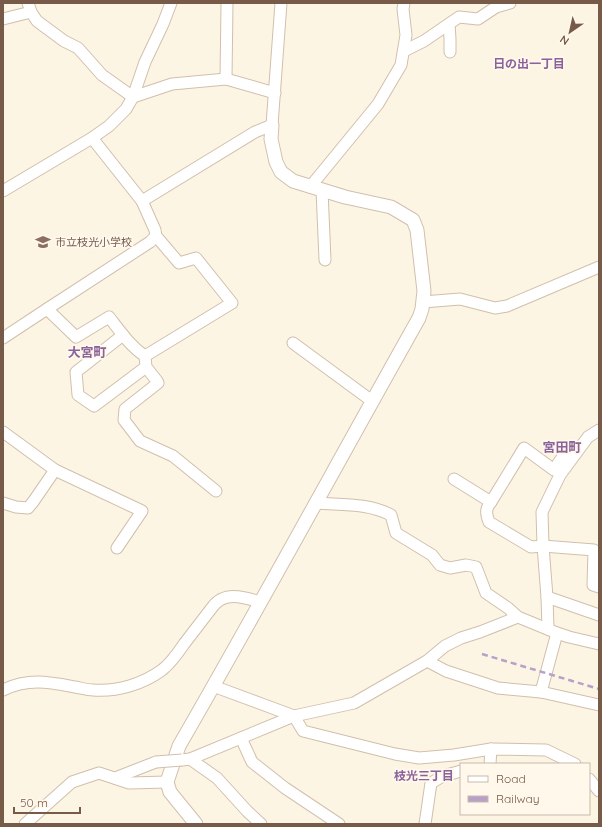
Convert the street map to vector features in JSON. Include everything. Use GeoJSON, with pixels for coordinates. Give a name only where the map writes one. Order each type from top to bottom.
{"type":"FeatureCollection","features":[{"type":"Feature","properties":{"kind":"street"},"geometry":{"type":"LineString","coordinates":[[3,191],[92,138],[109,126],[126,109],[133,97],[145,62],[171,3]]}},
{"type":"Feature","properties":{"kind":"street"},"geometry":{"type":"LineString","coordinates":[[226,79],[227,3]]}},
{"type":"Feature","properties":{"kind":"street"},"geometry":{"type":"LineString","coordinates":[[196,824],[170,792],[167,782],[179,746],[419,318],[423,302],[424,291],[417,230],[413,220],[391,206],[344,197],[293,181],[281,172],[276,162],[271,139],[282,3]]}},
{"type":"Feature","properties":{"kind":"street"},"geometry":{"type":"LineString","coordinates":[[404,51],[424,41],[459,18],[478,19],[496,7],[510,3]]}},
{"type":"Feature","properties":{"kind":"street"},"geometry":{"type":"LineString","coordinates":[[325,260],[316,189],[378,104],[401,65],[406,35],[401,7]]}},
{"type":"Feature","properties":{"kind":"street"},"geometry":{"type":"LineString","coordinates":[[3,19],[30,8],[37,20],[64,41],[78,48],[102,74],[133,97]]}},
{"type":"Feature","properties":{"kind":"street"},"geometry":{"type":"LineString","coordinates":[[449,24],[450,52]]}},
{"type":"Feature","properties":{"kind":"street"},"geometry":{"type":"LineString","coordinates":[[133,97],[172,84],[226,79],[275,93]]}},
{"type":"Feature","properties":{"kind":"street"},"geometry":{"type":"LineString","coordinates":[[142,201],[255,132],[272,125]]}},
{"type":"Feature","properties":{"kind":"street"},"geometry":{"type":"LineString","coordinates":[[92,138],[142,201],[155,230],[156,236],[179,263],[196,258],[232,303],[145,362],[94,406],[78,395],[76,372],[123,335]]}},
{"type":"Feature","properties":{"kind":"street"},"geometry":{"type":"LineString","coordinates":[[3,338],[150,242],[156,236]]}},
{"type":"Feature","properties":{"kind":"street"},"geometry":{"type":"LineString","coordinates":[[423,302],[460,300],[495,308],[507,306],[599,267]]}},
{"type":"Feature","properties":{"kind":"street"},"geometry":{"type":"LineString","coordinates":[[47,309],[76,337],[110,317],[145,362],[158,383],[125,409],[124,420],[140,441],[173,456],[216,491]]}},
{"type":"Feature","properties":{"kind":"street"},"geometry":{"type":"LineString","coordinates":[[293,343],[372,401]]}},
{"type":"Feature","properties":{"kind":"street"},"geometry":{"type":"LineString","coordinates":[[541,692],[552,631],[547,597],[542,512],[560,475],[588,437],[599,430]]}},
{"type":"Feature","properties":{"kind":"street"},"geometry":{"type":"LineString","coordinates":[[3,432],[54,470],[142,511],[117,548]]}},
{"type":"Feature","properties":{"kind":"street"},"geometry":{"type":"LineString","coordinates":[[580,447],[573,449],[564,455],[554,470],[524,448],[487,506],[486,515],[489,522],[531,547],[543,546],[594,550],[593,585],[599,587]]}},
{"type":"Feature","properties":{"kind":"street"},"geometry":{"type":"LineString","coordinates":[[3,503],[28,508],[54,470]]}},
{"type":"Feature","properties":{"kind":"street"},"geometry":{"type":"LineString","coordinates":[[454,479],[490,502]]}},
{"type":"Feature","properties":{"kind":"street"},"geometry":{"type":"LineString","coordinates":[[316,503],[368,507],[382,510],[391,515],[396,533],[432,555],[440,565],[450,568],[466,565],[476,567],[486,593],[518,617],[569,637],[598,642]]}},
{"type":"Feature","properties":{"kind":"street"},"geometry":{"type":"LineString","coordinates":[[3,690],[12,686],[32,682],[46,682],[94,690],[114,689],[136,684],[163,669],[176,655],[214,605],[222,599],[230,596],[242,597],[260,602]]}},
{"type":"Feature","properties":{"kind":"street"},"geometry":{"type":"LineString","coordinates":[[547,597],[599,615]]}},
{"type":"Feature","properties":{"kind":"street"},"geometry":{"type":"LineString","coordinates":[[115,778],[156,762],[186,760],[294,716],[354,703],[427,661],[445,646],[460,638],[518,617]]}},
{"type":"Feature","properties":{"kind":"street"},"geometry":{"type":"LineString","coordinates":[[427,661],[446,671],[498,688],[541,692],[599,705]]}},
{"type":"Feature","properties":{"kind":"street"},"geometry":{"type":"LineString","coordinates":[[213,686],[294,716],[303,731],[395,754],[419,758],[491,749],[546,750],[574,763]]}},
{"type":"Feature","properties":{"kind":"street"},"geometry":{"type":"LineString","coordinates":[[241,738],[252,762],[285,788],[339,824]]}},
{"type":"Feature","properties":{"kind":"street"},"geometry":{"type":"LineString","coordinates":[[490,763],[491,749]]}},
{"type":"Feature","properties":{"kind":"street"},"geometry":{"type":"LineString","coordinates":[[186,760],[217,778],[261,824]]}},
{"type":"Feature","properties":{"kind":"street"},"geometry":{"type":"LineString","coordinates":[[425,824],[430,783],[443,776],[460,771]]}},
{"type":"Feature","properties":{"kind":"street"},"geometry":{"type":"LineString","coordinates":[[25,824],[72,782],[100,774],[129,783],[167,782]]}},
{"type":"Feature","properties":{"kind":"street"},"geometry":{"type":"LineString","coordinates":[[590,780],[599,791]]}},
{"type":"Feature","properties":{"kind":"railway"},"geometry":{"type":"LineString","coordinates":[[482,654],[599,689]]}},
{"type":"Feature","properties":{"kind":"place","name":"市立枝光小学校"},"geometry":{"type":"Point","coordinates":[43,242]}},
{"type":"Feature","properties":{"kind":"district","name":"日の出一丁目"},"geometry":{"type":"Point","coordinates":[529,63]}},
{"type":"Feature","properties":{"kind":"district","name":"大宮町"},"geometry":{"type":"Point","coordinates":[87,352]}},
{"type":"Feature","properties":{"kind":"district","name":"宮田町"},"geometry":{"type":"Point","coordinates":[562,447]}},
{"type":"Feature","properties":{"kind":"district","name":"枝光三丁目"},"geometry":{"type":"Point","coordinates":[424,775]}}]}
